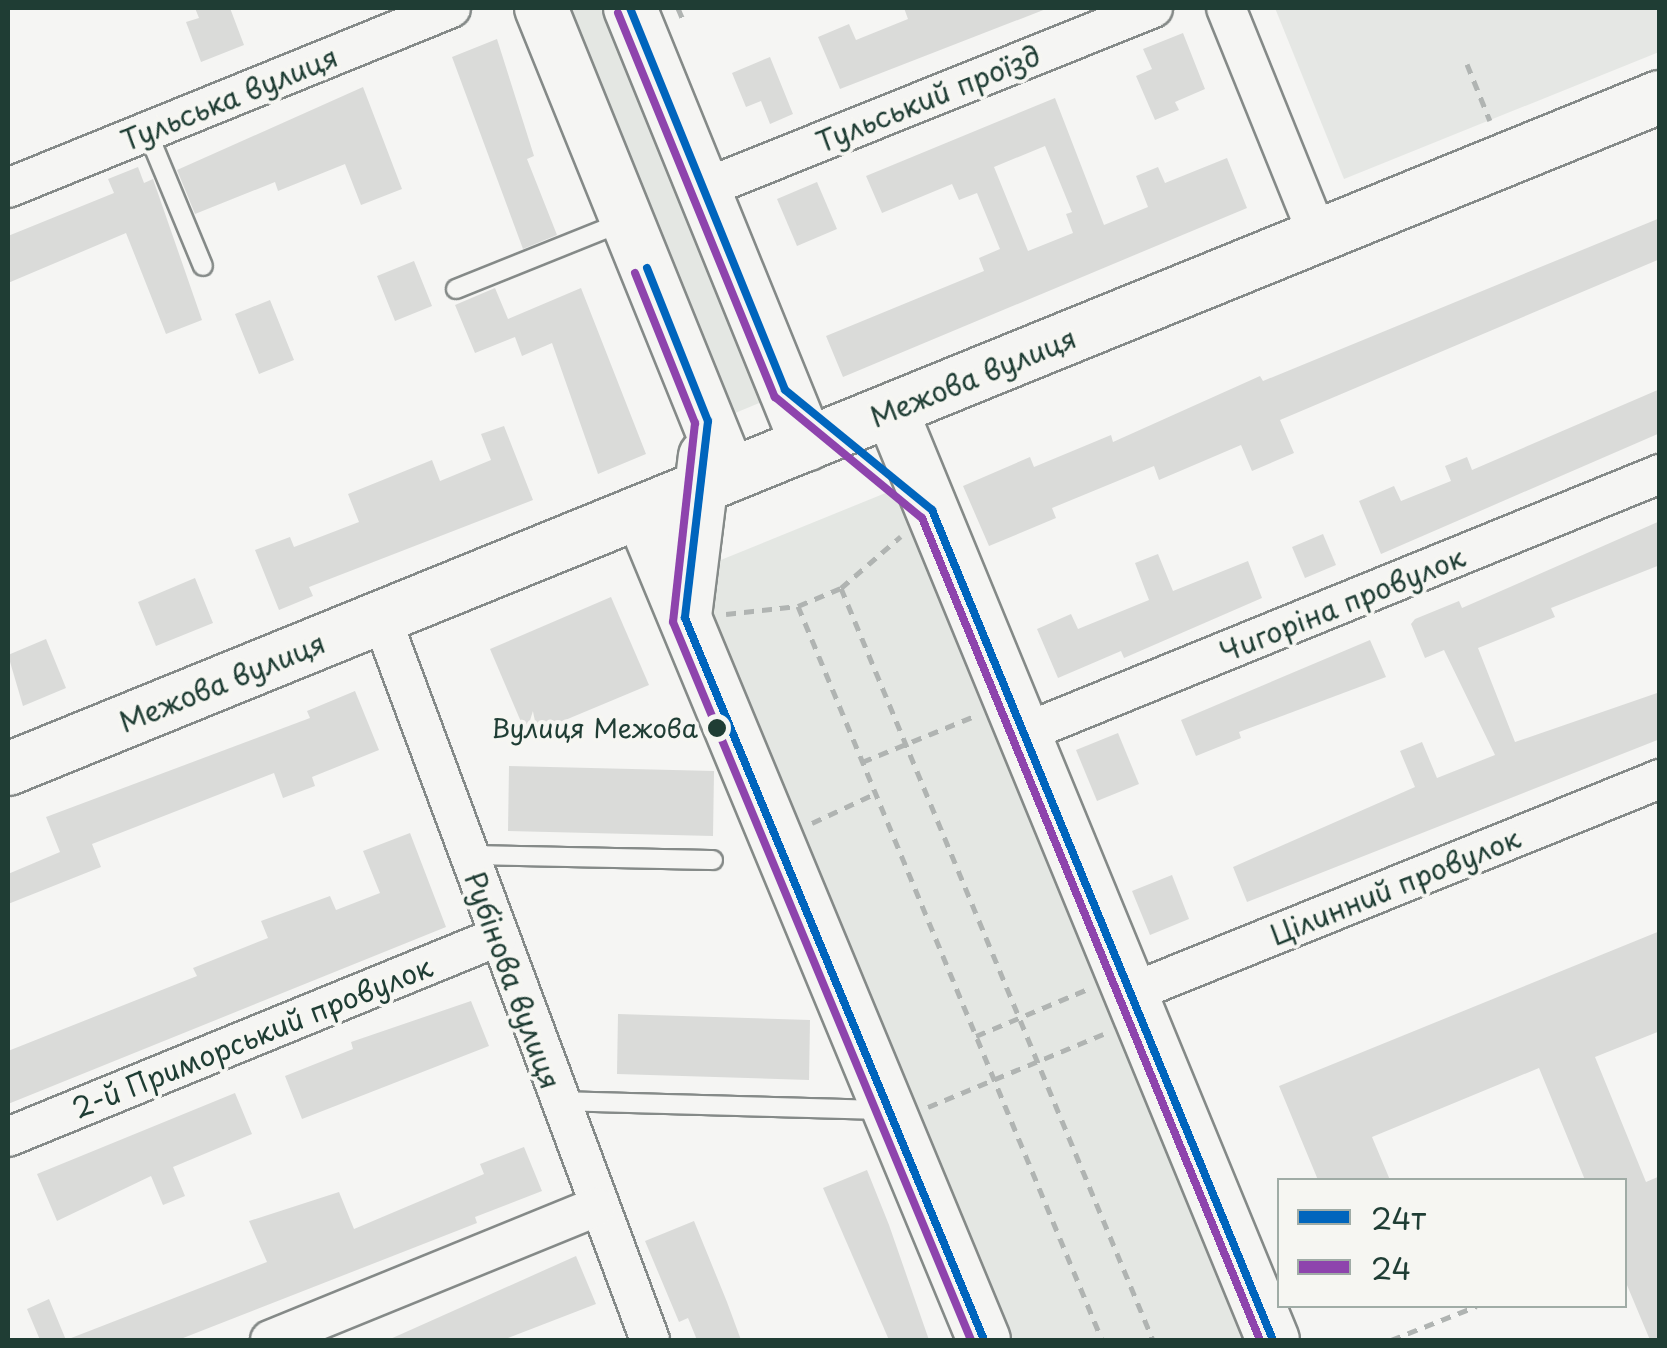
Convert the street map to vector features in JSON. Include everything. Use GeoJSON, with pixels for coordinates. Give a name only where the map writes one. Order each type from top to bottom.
{"type":"FeatureCollection","features":[{"type":"Feature","properties":{"kind":"street","name":"Тульська вулиця"},"geometry":{"type":"LineString","coordinates":[[8,188],[451,8]]}},
{"type":"Feature","properties":{"kind":"street"},"geometry":{"type":"LineString","coordinates":[[541,8],[708,420],[716,481],[685,618]]}},
{"type":"Feature","properties":{"kind":"street"},"geometry":{"type":"LineString","coordinates":[[630,8],[785,390],[820,438],[932,510]]}},
{"type":"Feature","properties":{"kind":"street","name":"Тульський проїзд"},"geometry":{"type":"LineString","coordinates":[[703,189],[1154,8]]}},
{"type":"Feature","properties":{"kind":"street"},"geometry":{"type":"LineString","coordinates":[[1226,8],[1318,236]]}},
{"type":"Feature","properties":{"kind":"street","name":"Межова вулиця"},"geometry":{"type":"LineString","coordinates":[[8,769],[1660,97]]}},
{"type":"Feature","properties":{"kind":"street"},"geometry":{"type":"LineString","coordinates":[[891,410],[932,510],[1001,724],[1131,995],[1273,1340]]}},
{"type":"Feature","properties":{"kind":"street","name":"Чигоріна провулок"},"geometry":{"type":"LineString","coordinates":[[1001,724],[1660,474]]}},
{"type":"Feature","properties":{"kind":"street"},"geometry":{"type":"LineString","coordinates":[[641,512],[984,1340]]}},
{"type":"Feature","properties":{"kind":"street","name":"Рубінова вулиця"},"geometry":{"type":"LineString","coordinates":[[381,617],[596,1207],[650,1340]]}},
{"type":"Feature","properties":{"kind":"street","name":"Цілинний провулок"},"geometry":{"type":"LineString","coordinates":[[1131,995],[1660,779]]}},
{"type":"Feature","properties":{"kind":"street","name":"2-й Приморський провулок"},"geometry":{"type":"LineString","coordinates":[[8,1137],[497,937]]}},
{"type":"Feature","properties":{"kind":"street"},"geometry":{"type":"LineString","coordinates":[[270,1340],[596,1207]]}},
{"type":"Feature","properties":{"kind":"lane"},"geometry":{"type":"LineString","coordinates":[[147,131],[203,266]]}},
{"type":"Feature","properties":{"kind":"lane"},"geometry":{"type":"LineString","coordinates":[[456,289],[627,220]]}},
{"type":"Feature","properties":{"kind":"lane"},"geometry":{"type":"LineString","coordinates":[[468,855],[713,860]]}},
{"type":"Feature","properties":{"kind":"lane"},"geometry":{"type":"LineString","coordinates":[[557,1101],[891,1116]]}},
{"type":"Feature","properties":{"kind":"path"},"geometry":{"type":"LineString","coordinates":[[1467,64],[1496,137]]}},
{"type":"Feature","properties":{"kind":"path"},"geometry":{"type":"LineString","coordinates":[[685,618],[798,606],[841,588],[932,510]]}},
{"type":"Feature","properties":{"kind":"path"},"geometry":{"type":"LineString","coordinates":[[841,588],[1152,1340]]}},
{"type":"Feature","properties":{"kind":"path"},"geometry":{"type":"LineString","coordinates":[[798,606],[1102,1340]]}},
{"type":"Feature","properties":{"kind":"path"},"geometry":{"type":"LineString","coordinates":[[862,762],[906,744],[1001,724]]}},
{"type":"Feature","properties":{"kind":"path"},"geometry":{"type":"LineString","coordinates":[[802,827],[876,794]]}},
{"type":"Feature","properties":{"kind":"path"},"geometry":{"type":"LineString","coordinates":[[891,1116],[1037,1061],[1131,995]]}},
{"type":"Feature","properties":{"kind":"path"},"geometry":{"type":"LineString","coordinates":[[976,1036],[1019,1018],[1131,995]]}},
{"type":"Feature","properties":{"kind":"path"},"geometry":{"type":"LineString","coordinates":[[1391,1340],[1472,1308]]}},
{"type":"Feature","properties":{"kind":"shaded area"},"geometry":{"type":"Polygon","coordinates":[[[550,8],[620,8],[776,396],[716,421],[550,8]]]}},
{"type":"Feature","properties":{"kind":"shaded area"},"geometry":{"type":"Polygon","coordinates":[[[1275,8],[1659,8],[1659,52],[1344,179],[1275,8]]]}},
{"type":"Feature","properties":{"kind":"shaded area"},"geometry":{"type":"Polygon","coordinates":[[[893,490],[926,516],[1265,1340],[993,1340],[694,619],[701,568],[893,490]]]}},
{"type":"Feature","properties":{"kind":"building"},"geometry":{"type":"Polygon","coordinates":[[[195,8],[230,8],[244,45],[201,62],[186,22],[199,18],[195,8]]]}},
{"type":"Feature","properties":{"kind":"building"},"geometry":{"type":"Polygon","coordinates":[[[904,8],[1046,9],[840,89],[818,37],[849,24],[856,40],[908,19],[904,8]]]}},
{"type":"Feature","properties":{"kind":"building"},"geometry":{"type":"Polygon","coordinates":[[[1183,33],[1205,89],[1175,102],[1179,110],[1155,120],[1136,76],[1152,69],[1143,49],[1183,33]]]}},
{"type":"Feature","properties":{"kind":"building"},"geometry":{"type":"Polygon","coordinates":[[[497,39],[534,156],[527,159],[557,235],[523,249],[452,57],[497,39]]]}},
{"type":"Feature","properties":{"kind":"building"},"geometry":{"type":"Polygon","coordinates":[[[770,57],[793,114],[770,124],[761,101],[746,107],[732,73],[770,57]]]}},
{"type":"Feature","properties":{"kind":"building"},"geometry":{"type":"Polygon","coordinates":[[[363,87],[402,189],[361,205],[345,164],[278,191],[275,182],[195,214],[177,170],[363,87]]]}},
{"type":"Feature","properties":{"kind":"building"},"geometry":{"type":"Polygon","coordinates":[[[1055,98],[1104,225],[1148,207],[1136,176],[1158,167],[1165,183],[1227,158],[1247,208],[843,377],[826,336],[984,271],[979,258],[1000,249],[977,193],[959,200],[952,184],[882,213],[866,176],[1055,98]],[[1045,146],[994,167],[1028,251],[1073,233],[1066,214],[1072,212],[1045,146]]]}},
{"type":"Feature","properties":{"kind":"building"},"geometry":{"type":"Polygon","coordinates":[[[138,167],[144,183],[153,179],[202,320],[166,334],[126,233],[8,283],[8,236],[114,193],[108,179],[138,167]]]}},
{"type":"Feature","properties":{"kind":"building"},"geometry":{"type":"Polygon","coordinates":[[[817,182],[837,229],[797,246],[777,199],[817,182]]]}},
{"type":"Feature","properties":{"kind":"building"},"geometry":{"type":"Polygon","coordinates":[[[1660,218],[1660,259],[1280,420],[1294,453],[1252,471],[1241,445],[1159,480],[1154,466],[1052,508],[1056,518],[989,546],[963,486],[1030,457],[1034,467],[1111,435],[1113,442],[1260,376],[1263,381],[1660,218]]]}},
{"type":"Feature","properties":{"kind":"building"},"geometry":{"type":"Polygon","coordinates":[[[414,261],[432,306],[395,321],[377,276],[414,261]]]}},
{"type":"Feature","properties":{"kind":"building"},"geometry":{"type":"Polygon","coordinates":[[[495,288],[508,319],[581,288],[646,454],[598,474],[552,343],[522,356],[515,337],[475,353],[455,305],[495,288]]]}},
{"type":"Feature","properties":{"kind":"building"},"geometry":{"type":"Polygon","coordinates":[[[270,300],[294,360],[259,374],[235,314],[270,300]]]}},
{"type":"Feature","properties":{"kind":"building"},"geometry":{"type":"Polygon","coordinates":[[[1660,389],[1660,433],[1381,554],[1359,501],[1394,486],[1401,501],[1451,481],[1445,466],[1467,457],[1472,470],[1660,389]]]}},
{"type":"Feature","properties":{"kind":"building"},"geometry":{"type":"Polygon","coordinates":[[[504,426],[533,500],[309,587],[313,596],[279,610],[255,550],[290,537],[294,547],[359,522],[348,494],[432,460],[440,481],[491,460],[481,434],[504,426]]]}},
{"type":"Feature","properties":{"kind":"building"},"geometry":{"type":"Polygon","coordinates":[[[1660,521],[1660,565],[1551,608],[1555,617],[1478,648],[1515,742],[1660,692],[1660,739],[1247,902],[1233,867],[1415,787],[1400,751],[1422,742],[1437,778],[1495,755],[1444,650],[1425,658],[1411,624],[1415,619],[1459,601],[1462,608],[1660,521]]]}},
{"type":"Feature","properties":{"kind":"building"},"geometry":{"type":"Polygon","coordinates":[[[1323,534],[1336,565],[1305,578],[1292,547],[1323,534]]]}},
{"type":"Feature","properties":{"kind":"building"},"geometry":{"type":"Polygon","coordinates":[[[1158,554],[1173,591],[1248,561],[1262,598],[1124,658],[1121,651],[1058,678],[1037,629],[1071,614],[1078,629],[1149,600],[1135,563],[1158,554]]]}},
{"type":"Feature","properties":{"kind":"building"},"geometry":{"type":"Polygon","coordinates":[[[195,578],[213,623],[156,646],[138,602],[195,578]]]}},
{"type":"Feature","properties":{"kind":"building"},"geometry":{"type":"Polygon","coordinates":[[[611,597],[649,685],[527,736],[490,649],[611,597]]]}},
{"type":"Feature","properties":{"kind":"building"},"geometry":{"type":"Polygon","coordinates":[[[46,639],[66,688],[23,706],[8,655],[46,639]]]}},
{"type":"Feature","properties":{"kind":"building"},"geometry":{"type":"Polygon","coordinates":[[[1370,640],[1386,677],[1239,732],[1241,738],[1196,756],[1181,720],[1370,640]]]}},
{"type":"Feature","properties":{"kind":"building"},"geometry":{"type":"Polygon","coordinates":[[[355,691],[379,750],[312,777],[315,786],[283,798],[274,773],[92,844],[101,867],[8,904],[8,874],[60,852],[46,817],[310,718],[307,711],[355,691]]]}},
{"type":"Feature","properties":{"kind":"building"},"geometry":{"type":"Polygon","coordinates":[[[1118,733],[1139,784],[1097,801],[1076,750],[1118,733]]]}},
{"type":"Feature","properties":{"kind":"building"},"geometry":{"type":"Polygon","coordinates":[[[509,766],[714,771],[713,836],[508,831],[509,766]]]}},
{"type":"Feature","properties":{"kind":"building"},"geometry":{"type":"Polygon","coordinates":[[[410,833],[446,927],[8,1104],[8,1051],[197,976],[193,968],[268,938],[261,921],[330,896],[336,910],[380,893],[363,851],[410,833]]]}},
{"type":"Feature","properties":{"kind":"building"},"geometry":{"type":"Polygon","coordinates":[[[1172,875],[1189,919],[1150,935],[1132,891],[1172,875]]]}},
{"type":"Feature","properties":{"kind":"building"},"geometry":{"type":"Polygon","coordinates":[[[1660,931],[1660,1031],[1595,1057],[1646,1182],[1660,1176],[1660,1340],[1650,1340],[1627,1285],[1627,1178],[1584,1178],[1539,1068],[1372,1137],[1389,1178],[1317,1178],[1279,1086],[1660,931]]]}},
{"type":"Feature","properties":{"kind":"building"},"geometry":{"type":"Polygon","coordinates":[[[471,1001],[489,1046],[302,1119],[285,1076],[353,1049],[351,1042],[471,1001]]]}},
{"type":"Feature","properties":{"kind":"building"},"geometry":{"type":"Polygon","coordinates":[[[618,1014],[810,1020],[809,1080],[617,1074],[618,1014]]]}},
{"type":"Feature","properties":{"kind":"building"},"geometry":{"type":"Polygon","coordinates":[[[235,1093],[252,1134],[173,1167],[185,1196],[163,1205],[151,1176],[57,1221],[37,1174],[235,1093]]]}},
{"type":"Feature","properties":{"kind":"building"},"geometry":{"type":"Polygon","coordinates":[[[524,1147],[542,1191],[475,1217],[477,1223],[178,1340],[66,1340],[267,1262],[249,1221],[339,1192],[354,1229],[484,1174],[480,1164],[524,1147]]]}},
{"type":"Feature","properties":{"kind":"building"},"geometry":{"type":"Polygon","coordinates":[[[867,1170],[929,1340],[889,1340],[823,1188],[867,1170]]]}},
{"type":"Feature","properties":{"kind":"building"},"geometry":{"type":"Polygon","coordinates":[[[694,1221],[741,1340],[697,1340],[688,1318],[679,1322],[645,1241],[694,1221]]]}},
{"type":"Feature","properties":{"kind":"building"},"geometry":{"type":"Polygon","coordinates":[[[576,1256],[596,1304],[503,1340],[388,1340],[576,1256]]]}},
{"type":"Feature","properties":{"kind":"building"},"geometry":{"type":"Polygon","coordinates":[[[49,1299],[66,1340],[40,1340],[27,1309],[49,1299]]]}},
{"type":"Feature","properties":{"kind":"transit line","name":"24т"},"geometry":{"type":"LineString","coordinates":[[630,8],[785,390],[932,510],[1273,1340]]}},
{"type":"Feature","properties":{"kind":"transit line","name":"24"},"geometry":{"type":"LineString","coordinates":[[618,13],[775,397],[922,518],[1260,1340]]}},
{"type":"Feature","properties":{"kind":"transit line","name":"24т"},"geometry":{"type":"LineString","coordinates":[[647,268],[708,421],[685,618],[984,1340]]}},
{"type":"Feature","properties":{"kind":"transit line","name":"24"},"geometry":{"type":"LineString","coordinates":[[635,273],[695,423],[673,622],[971,1340]]}},
{"type":"Feature","properties":{"kind":"place","name":"Вулиця Межова"},"geometry":{"type":"Point","coordinates":[717,728]}}]}
